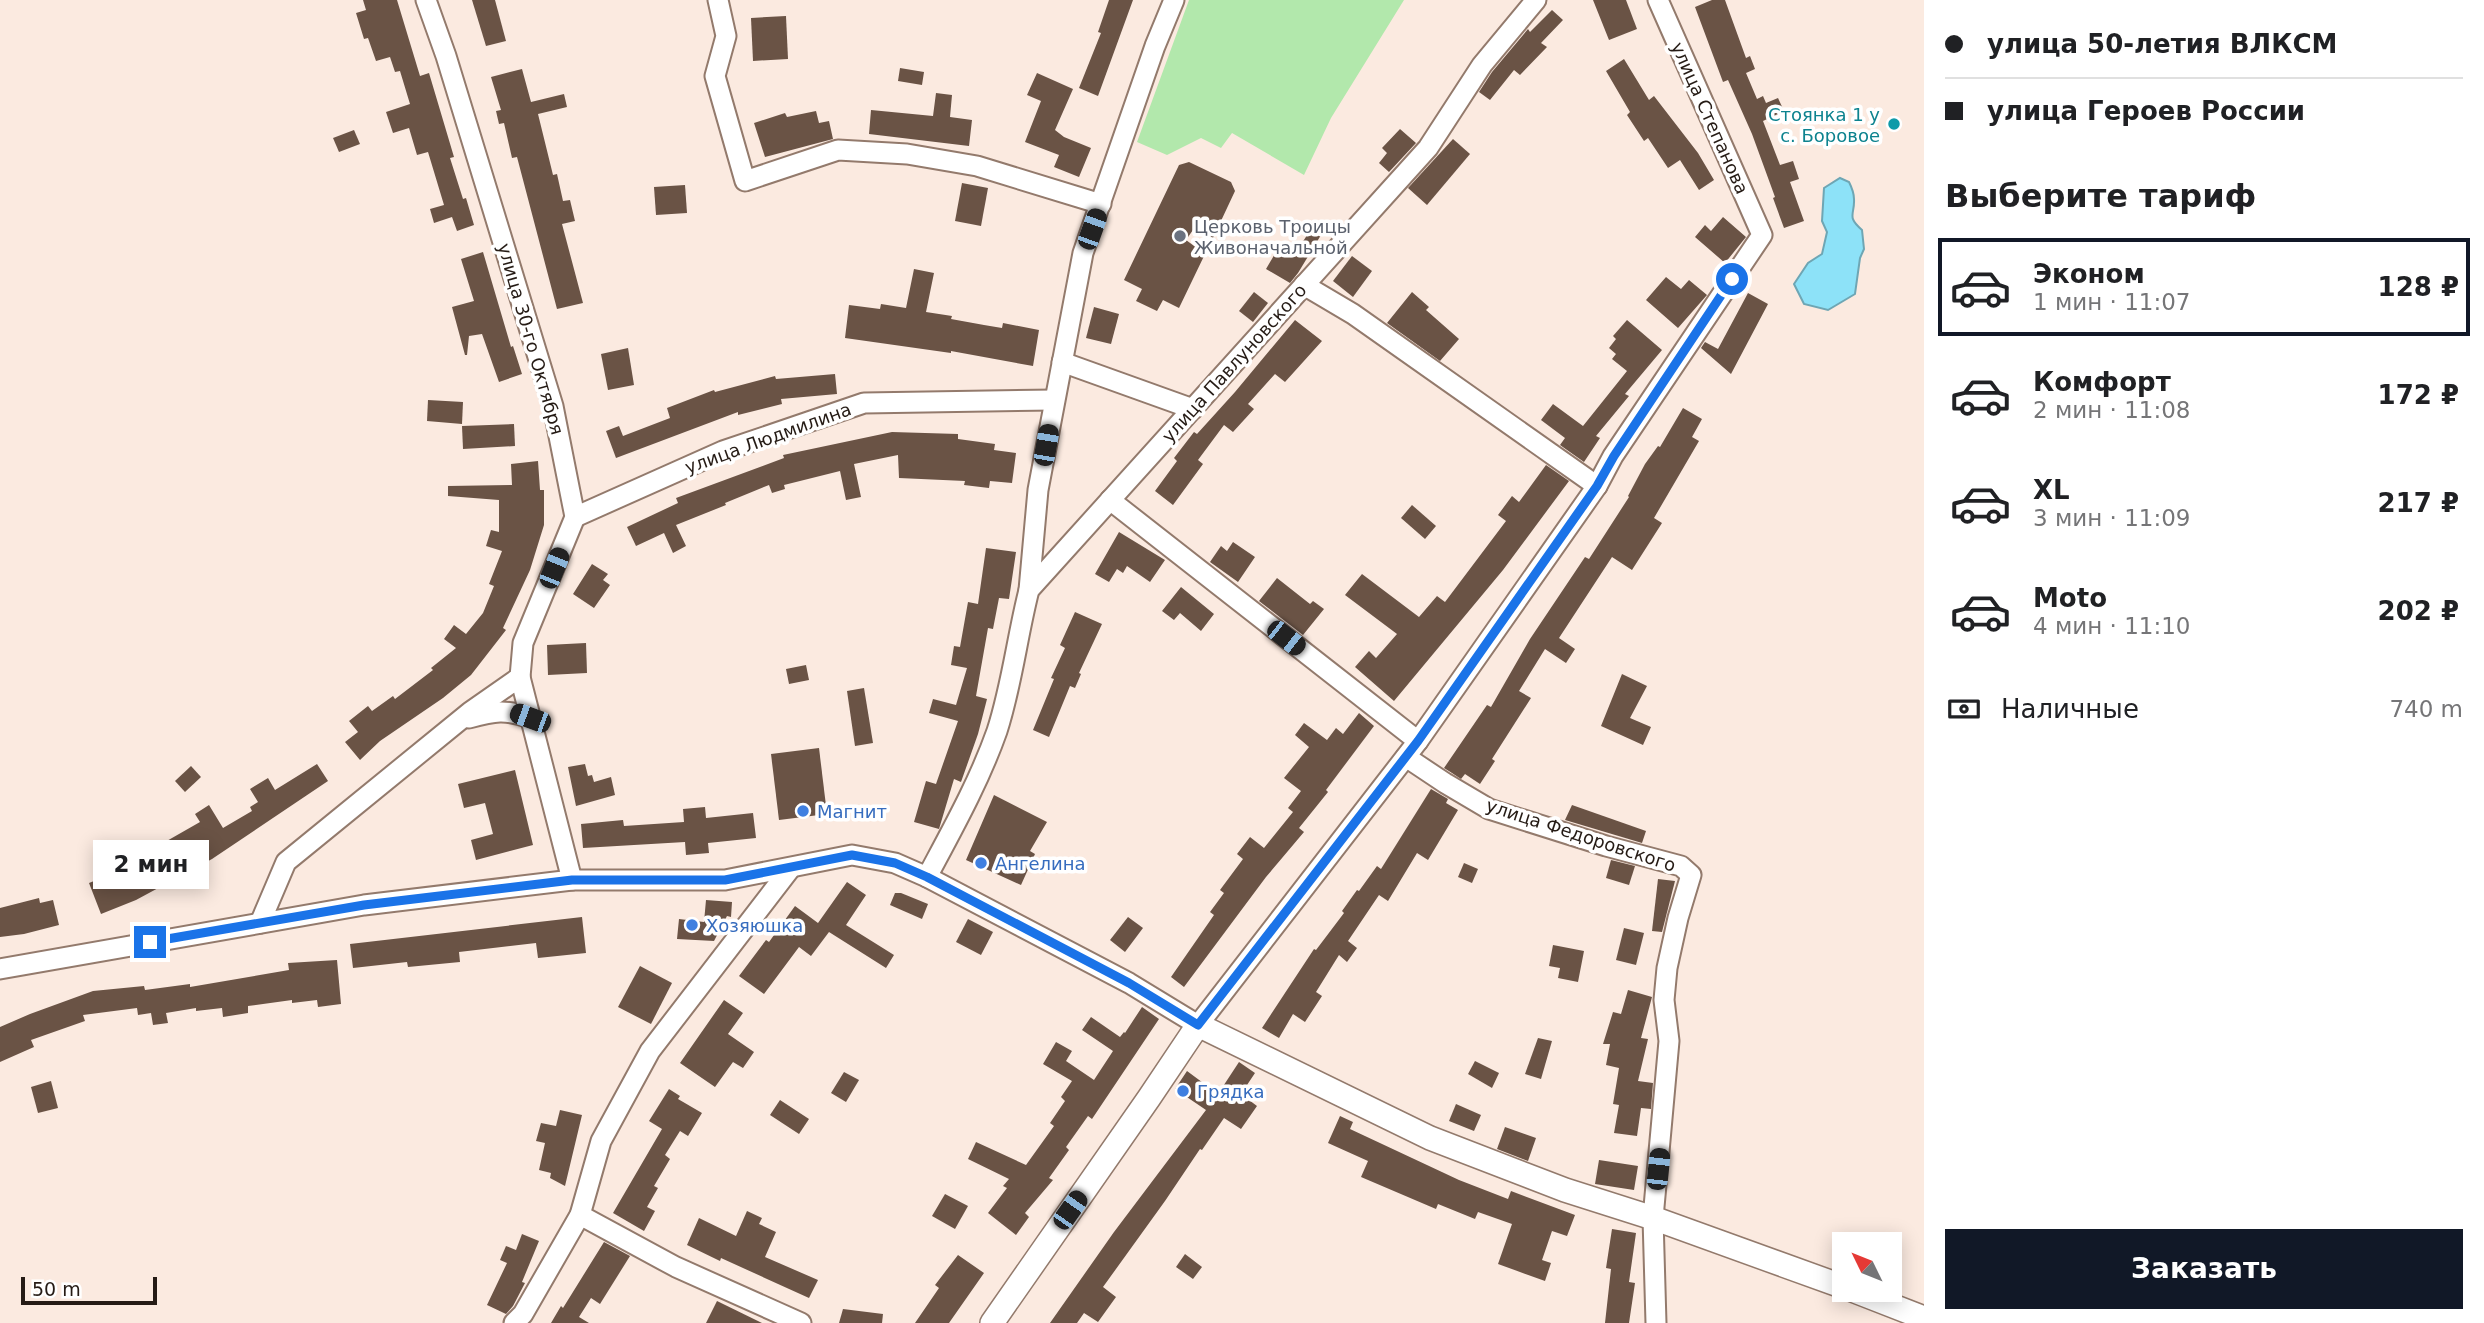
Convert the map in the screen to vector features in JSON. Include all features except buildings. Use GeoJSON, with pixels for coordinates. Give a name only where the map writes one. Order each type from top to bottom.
{"type":"FeatureCollection","features":[{"type":"Feature","properties":{"kind":"street","name":"улица 30-го Октября"},"geometry":{"type":"LineString","coordinates":[[426,0],[446,56],[553,406],[575,517]]}},
{"type":"Feature","properties":{"kind":"street"},"geometry":{"type":"LineString","coordinates":[[718,0],[726,36],[715,76],[745,181],[838,150],[907,154],[977,166],[1101,204]]}},
{"type":"Feature","properties":{"kind":"street"},"geometry":{"type":"LineString","coordinates":[[927,877],[969,799],[996,732],[1012,680],[1029,590],[1038,489],[1083,253],[1155,46],[1174,0]]}},
{"type":"Feature","properties":{"kind":"street","name":"улица Павлуновского"},"geometry":{"type":"LineString","coordinates":[[1029,590],[1428,148],[1482,65],[1536,0]]}},
{"type":"Feature","properties":{"kind":"street","name":"улица Степанова"},"geometry":{"type":"LineString","coordinates":[[1597,486],[1614,456],[1762,235],[1658,0]]}},
{"type":"Feature","properties":{"kind":"street"},"geometry":{"type":"LineString","coordinates":[[992,1323],[1198,1025],[1412,749],[1597,486],[1353,314],[1304,285]]}},
{"type":"Feature","properties":{"kind":"street"},"geometry":{"type":"LineString","coordinates":[[1062,362],[1193,409]]}},
{"type":"Feature","properties":{"kind":"street","name":"улица Людмилина"},"geometry":{"type":"LineString","coordinates":[[575,517],[723,451],[864,403],[1054,400]]}},
{"type":"Feature","properties":{"kind":"street"},"geometry":{"type":"LineString","coordinates":[[1110,500],[1412,749]]}},
{"type":"Feature","properties":{"kind":"street"},"geometry":{"type":"LineString","coordinates":[[572,880],[520,677],[523,643],[575,517]]}},
{"type":"Feature","properties":{"kind":"street"},"geometry":{"type":"LineString","coordinates":[[260,923],[286,862],[458,722],[520,677]]}},
{"type":"Feature","properties":{"kind":"street"},"geometry":{"type":"LineString","coordinates":[[458,722],[492,712],[510,711],[530,718]]}},
{"type":"Feature","properties":{"kind":"street","name":"улица Федоровского"},"geometry":{"type":"LineString","coordinates":[[1412,749],[1445,783],[1489,809],[1606,846],[1681,866],[1691,875],[1667,968],[1664,1000],[1670,1041],[1653,1218],[1656,1323]]}},
{"type":"Feature","properties":{"kind":"street"},"geometry":{"type":"LineString","coordinates":[[0,969],[364,905],[572,880],[725,880],[852,855],[895,863],[927,877],[1129,983],[1198,1025],[1430,1138],[1565,1190],[1653,1218],[1832,1283]]}},
{"type":"Feature","properties":{"kind":"street"},"geometry":{"type":"LineString","coordinates":[[514,1323],[523,1314],[580,1214],[601,1141],[650,1051],[790,869]]}},
{"type":"Feature","properties":{"kind":"street"},"geometry":{"type":"LineString","coordinates":[[580,1214],[676,1267],[801,1323]]}},
{"type":"Feature","properties":{"kind":"street"},"geometry":{"type":"LineString","coordinates":[[1883,1302],[1924,1318]]}},
{"type":"Feature","properties":{"kind":"green space"},"geometry":{"type":"Polygon","coordinates":[[[1189,0],[1404,0],[1331,118],[1304,175],[1232,133],[1221,148],[1201,138],[1167,155],[1137,142],[1189,0]]]}},
{"type":"Feature","properties":{"kind":"water"},"geometry":{"type":"Polygon","coordinates":[[[1840,178],[1849,182],[1852,190],[1852,215],[1862,230],[1864,249],[1860,258],[1855,294],[1828,310],[1804,304],[1794,284],[1808,263],[1822,254],[1827,232],[1822,221],[1824,188],[1840,178]]]}},
{"type":"Feature","properties":{"kind":"place","name":"Стоянка 1 у с. Боровое"},"geometry":{"type":"Point","coordinates":[1894,124]}},
{"type":"Feature","properties":{"kind":"place","name":"Церковь Троицы Живоначальной"},"geometry":{"type":"Point","coordinates":[1180,236]}},
{"type":"Feature","properties":{"kind":"place","name":"Магнит"},"geometry":{"type":"Point","coordinates":[803,811]}},
{"type":"Feature","properties":{"kind":"place","name":"Ангелина"},"geometry":{"type":"Point","coordinates":[981,863]}},
{"type":"Feature","properties":{"kind":"place","name":"Хозяюшка"},"geometry":{"type":"Point","coordinates":[692,925]}},
{"type":"Feature","properties":{"kind":"place","name":"Грядка"},"geometry":{"type":"Point","coordinates":[1183,1091]}},
{"type":"Feature","properties":{"kind":"route"},"geometry":{"type":"LineString","coordinates":[[150,942],[364,905],[572,880],[725,880],[852,855],[895,863],[927,877],[1129,983],[1198,1025],[1418,741],[1597,486],[1614,456],[1732,279]]}}]}
